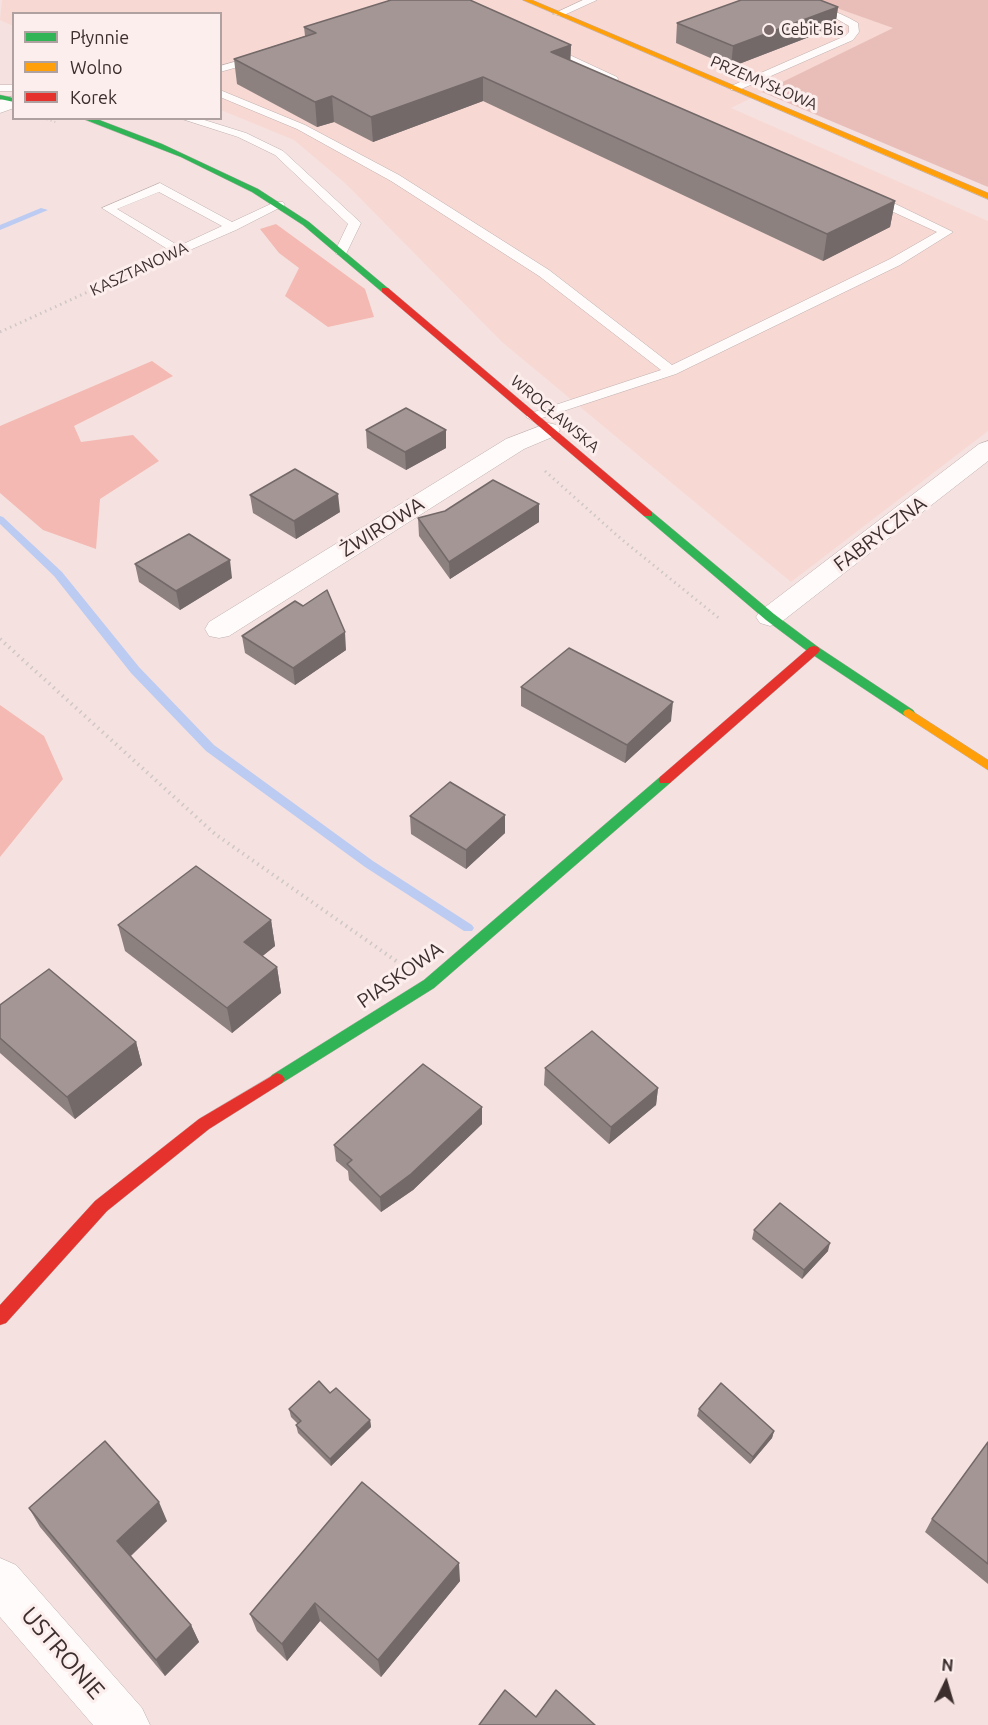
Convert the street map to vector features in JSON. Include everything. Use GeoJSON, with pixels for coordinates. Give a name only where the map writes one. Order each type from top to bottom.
{"type":"FeatureCollection","features":[{"type":"Feature","properties":{"kind":"street","name":"PRZEMYSŁOWA"},"geometry":{"type":"LineString","coordinates":[[526,0],[988,196]]}},
{"type":"Feature","properties":{"kind":"street","name":"WROCŁAWSKA"},"geometry":{"type":"LineString","coordinates":[[106,121],[185,156],[279,205],[341,251],[540,424],[770,618],[813,650],[988,766]]}},
{"type":"Feature","properties":{"kind":"street","name":"ŻWIROWA"},"geometry":{"type":"LineString","coordinates":[[219,629],[515,444],[540,424]]}},
{"type":"Feature","properties":{"kind":"street","name":"FABRYCZNA"},"geometry":{"type":"LineString","coordinates":[[770,618],[988,449]]}},
{"type":"Feature","properties":{"kind":"street","name":"PIASKOWA"},"geometry":{"type":"LineString","coordinates":[[0,1317],[101,1206],[204,1124],[429,984],[813,650]]}},
{"type":"Feature","properties":{"kind":"street","name":"USTRONIE"},"geometry":{"type":"LineString","coordinates":[[0,1581],[125,1725]]}},
{"type":"Feature","properties":{"kind":"lane"},"geometry":{"type":"LineString","coordinates":[[558,14],[592,0]]}},
{"type":"Feature","properties":{"kind":"lane"},"geometry":{"type":"LineString","coordinates":[[735,88],[832,46],[849,38],[854,32],[854,25],[841,17],[789,0]]}},
{"type":"Feature","properties":{"kind":"lane"},"geometry":{"type":"LineString","coordinates":[[539,44],[621,82]]}},
{"type":"Feature","properties":{"kind":"lane"},"geometry":{"type":"LineString","coordinates":[[222,68],[265,56]]}},
{"type":"Feature","properties":{"kind":"lane"},"geometry":{"type":"LineString","coordinates":[[222,94],[301,127],[395,178],[544,273],[671,371]]}},
{"type":"Feature","properties":{"kind":"lane"},"geometry":{"type":"LineString","coordinates":[[191,120],[242,135],[279,153],[355,223],[341,251]]}},
{"type":"Feature","properties":{"kind":"lane"},"geometry":{"type":"LineString","coordinates":[[178,251],[108,208],[160,187],[232,227]]}},
{"type":"Feature","properties":{"kind":"lane"},"geometry":{"type":"LineString","coordinates":[[540,424],[671,371],[895,262],[947,232],[852,188]]}},
{"type":"Feature","properties":{"kind":"lane","name":"KASZTANOWA"},"geometry":{"type":"LineString","coordinates":[[160,260],[279,205]]}},
{"type":"Feature","properties":{"kind":"path","name":"KASZTANOWA"},"geometry":{"type":"LineString","coordinates":[[0,332],[160,260]]}},
{"type":"Feature","properties":{"kind":"path"},"geometry":{"type":"LineString","coordinates":[[0,639],[215,834],[429,984]]}},
{"type":"Feature","properties":{"kind":"shaded area"},"geometry":{"type":"Polygon","coordinates":[[[2,0],[814,0],[894,28],[731,108],[988,221],[988,431],[791,582],[502,342],[345,183],[294,140],[222,110],[222,12],[12,12],[12,26],[0,20],[2,0]]]}},
{"type":"Feature","properties":{"kind":"shaded area"},"geometry":{"type":"Polygon","coordinates":[[[814,0],[988,0],[988,187],[762,92],[893,28],[814,0]]]}},
{"type":"Feature","properties":{"kind":"shaded area"},"geometry":{"type":"Polygon","coordinates":[[[276,224],[365,289],[374,317],[328,327],[285,296],[299,268],[279,253],[260,229],[276,224]]]}},
{"type":"Feature","properties":{"kind":"shaded area"},"geometry":{"type":"Polygon","coordinates":[[[152,361],[173,376],[74,426],[81,442],[133,435],[159,461],[100,499],[96,549],[43,530],[0,493],[0,426],[152,361]]]}},
{"type":"Feature","properties":{"kind":"shaded area"},"geometry":{"type":"Polygon","coordinates":[[[0,705],[44,736],[63,779],[0,857],[0,705]]]}},
{"type":"Feature","properties":{"kind":"building"},"geometry":{"type":"Polygon","coordinates":[[[391,0],[470,0],[571,45],[551,52],[895,201],[827,234],[483,77],[371,117],[332,96],[315,102],[234,59],[316,33],[304,27],[391,0]]]}},
{"type":"Feature","properties":{"kind":"building"},"geometry":{"type":"Polygon","coordinates":[[[741,0],[820,0],[838,7],[733,46],[677,23],[741,0]]]}},
{"type":"Feature","properties":{"kind":"building"},"geometry":{"type":"Polygon","coordinates":[[[406,408],[446,430],[405,452],[366,430],[406,408]]]}},
{"type":"Feature","properties":{"kind":"building"},"geometry":{"type":"Polygon","coordinates":[[[295,469],[338,494],[294,521],[250,495],[295,469]]]}},
{"type":"Feature","properties":{"kind":"building"},"geometry":{"type":"Polygon","coordinates":[[[493,480],[539,504],[449,562],[418,518],[445,511],[493,480]]]}},
{"type":"Feature","properties":{"kind":"building"},"geometry":{"type":"Polygon","coordinates":[[[189,534],[230,560],[176,591],[135,564],[189,534]]]}},
{"type":"Feature","properties":{"kind":"building"},"geometry":{"type":"Polygon","coordinates":[[[327,590],[345,632],[293,668],[242,636],[295,601],[303,606],[327,590]]]}},
{"type":"Feature","properties":{"kind":"building"},"geometry":{"type":"Polygon","coordinates":[[[569,648],[673,702],[627,745],[521,687],[569,648]]]}},
{"type":"Feature","properties":{"kind":"building"},"geometry":{"type":"Polygon","coordinates":[[[450,782],[505,815],[466,850],[410,816],[450,782]]]}},
{"type":"Feature","properties":{"kind":"building"},"geometry":{"type":"Polygon","coordinates":[[[196,866],[271,920],[244,942],[277,967],[227,1008],[118,925],[196,866]]]}},
{"type":"Feature","properties":{"kind":"building"},"geometry":{"type":"Polygon","coordinates":[[[49,969],[136,1042],[67,1097],[0,1038],[0,1005],[49,969]]]}},
{"type":"Feature","properties":{"kind":"building"},"geometry":{"type":"Polygon","coordinates":[[[592,1031],[658,1088],[611,1127],[545,1068],[592,1031]]]}},
{"type":"Feature","properties":{"kind":"building"},"geometry":{"type":"Polygon","coordinates":[[[423,1064],[482,1107],[411,1174],[380,1197],[347,1164],[352,1160],[334,1145],[423,1064]]]}},
{"type":"Feature","properties":{"kind":"building"},"geometry":{"type":"Polygon","coordinates":[[[780,1203],[830,1243],[804,1270],[754,1230],[780,1203]]]}},
{"type":"Feature","properties":{"kind":"building"},"geometry":{"type":"Polygon","coordinates":[[[319,1381],[330,1393],[336,1388],[370,1420],[330,1459],[296,1425],[301,1421],[289,1409],[319,1381]]]}},
{"type":"Feature","properties":{"kind":"building"},"geometry":{"type":"Polygon","coordinates":[[[721,1383],[774,1431],[753,1457],[699,1409],[721,1383]]]}},
{"type":"Feature","properties":{"kind":"building"},"geometry":{"type":"Polygon","coordinates":[[[105,1441],[159,1502],[117,1541],[191,1625],[156,1660],[29,1508],[105,1441]]]}},
{"type":"Feature","properties":{"kind":"building"},"geometry":{"type":"Polygon","coordinates":[[[988,1442],[988,1564],[932,1519],[988,1442]]]}},
{"type":"Feature","properties":{"kind":"building"},"geometry":{"type":"Polygon","coordinates":[[[362,1482],[459,1563],[378,1660],[315,1603],[282,1644],[250,1614],[362,1482]]]}},
{"type":"Feature","properties":{"kind":"building"},"geometry":{"type":"Polygon","coordinates":[[[505,1690],[536,1717],[556,1690],[595,1725],[479,1725],[505,1690]]]}},
{"type":"Feature","properties":{"kind":"waterway"},"geometry":{"type":"LineString","coordinates":[[0,228],[44,210]]}},
{"type":"Feature","properties":{"kind":"waterway"},"geometry":{"type":"LineString","coordinates":[[0,519],[58,574],[135,670],[210,748],[369,864],[468,928]]}},
{"type":"Feature","properties":{"kind":"traffic: fast"},"geometry":{"type":"LineString","coordinates":[[0,97],[12,100]]}},
{"type":"Feature","properties":{"kind":"traffic: fast"},"geometry":{"type":"LineString","coordinates":[[90,120],[183,156],[231,178],[278,204],[306,223],[385,290]]}},
{"type":"Feature","properties":{"kind":"traffic: fast"},"geometry":{"type":"LineString","coordinates":[[648,514],[770,617],[814,650],[909,713]]}},
{"type":"Feature","properties":{"kind":"traffic: fast"},"geometry":{"type":"LineString","coordinates":[[277,1079],[429,984],[665,780]]}},
{"type":"Feature","properties":{"kind":"traffic: slow"},"geometry":{"type":"LineString","coordinates":[[526,0],[988,196]]}},
{"type":"Feature","properties":{"kind":"traffic: slow"},"geometry":{"type":"LineString","coordinates":[[909,713],[988,766]]}},
{"type":"Feature","properties":{"kind":"traffic: jam"},"geometry":{"type":"LineString","coordinates":[[385,290],[648,514]]}},
{"type":"Feature","properties":{"kind":"traffic: jam"},"geometry":{"type":"LineString","coordinates":[[665,780],[814,650]]}},
{"type":"Feature","properties":{"kind":"traffic: jam"},"geometry":{"type":"LineString","coordinates":[[0,1317],[101,1206],[204,1124],[277,1079]]}},
{"type":"Feature","properties":{"kind":"place","name":"Cebit Bis"},"geometry":{"type":"Point","coordinates":[769,30]}}]}
